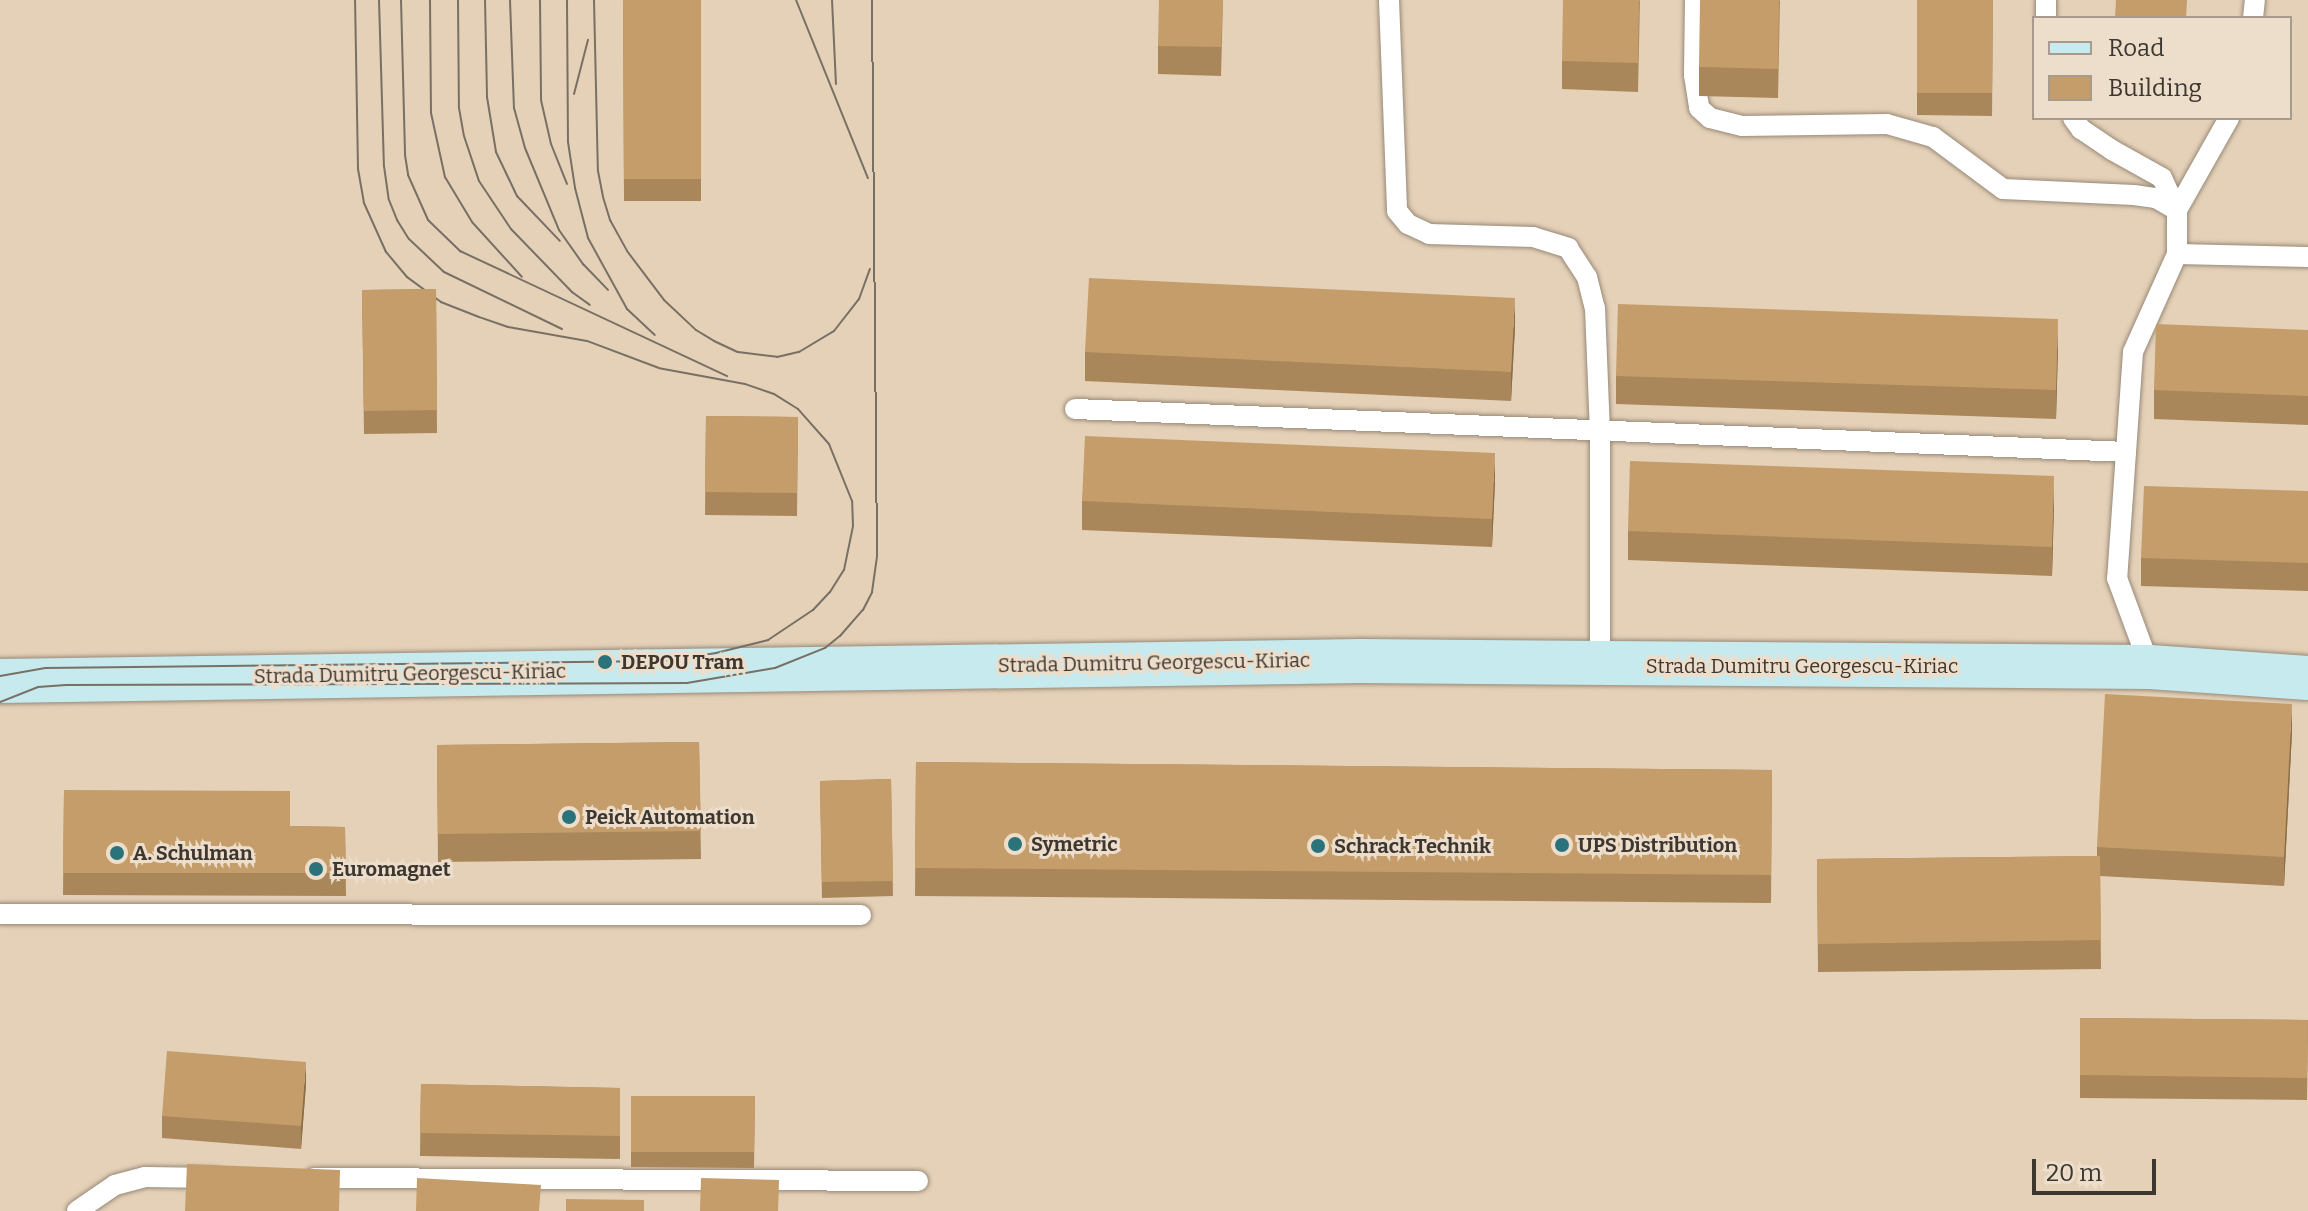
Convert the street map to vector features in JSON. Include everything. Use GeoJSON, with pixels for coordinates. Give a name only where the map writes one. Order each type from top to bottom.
{"type":"FeatureCollection","features":[{"type":"Feature","properties":{"kind":"main road","name":"Strada Dumitru Georgescu-Kiriac"},"geometry":{"type":"LineString","coordinates":[[0,681],[1360,661],[2150,667],[2308,678]]}},
{"type":"Feature","properties":{"kind":"lane"},"geometry":{"type":"LineString","coordinates":[[1389,0],[1397,211],[1408,224],[1429,234],[1533,237],[1568,248],[1587,277],[1595,308],[1600,432],[1600,665]]}},
{"type":"Feature","properties":{"kind":"lane"},"geometry":{"type":"LineString","coordinates":[[1695,0],[1694,75],[1699,108],[1710,118],[1742,126],[1887,124],[1933,137],[2003,189],[2134,195],[2156,198],[2177,210]]}},
{"type":"Feature","properties":{"kind":"lane"},"geometry":{"type":"LineString","coordinates":[[2074,120],[2081,129],[2112,150],[2162,178],[2177,210],[2177,254],[2133,352],[2117,578],[2150,667]]}},
{"type":"Feature","properties":{"kind":"lane"},"geometry":{"type":"LineString","coordinates":[[2177,210],[2228,120]]}},
{"type":"Feature","properties":{"kind":"lane"},"geometry":{"type":"LineString","coordinates":[[2177,254],[2308,257]]}},
{"type":"Feature","properties":{"kind":"lane"},"geometry":{"type":"LineString","coordinates":[[1075,409],[2126,452]]}},
{"type":"Feature","properties":{"kind":"lane"},"geometry":{"type":"LineString","coordinates":[[0,914],[861,915]]}},
{"type":"Feature","properties":{"kind":"lane"},"geometry":{"type":"LineString","coordinates":[[77,1211],[115,1185],[145,1177],[240,1178]]}},
{"type":"Feature","properties":{"kind":"lane"},"geometry":{"type":"LineString","coordinates":[[287,1178],[918,1181]]}},
{"type":"Feature","properties":{"kind":"shaded area"},"geometry":{"type":"Polygon","coordinates":[[[0,0],[2308,0],[2308,1211],[0,1211],[0,0]]]}},
{"type":"Feature","properties":{"kind":"building"},"geometry":{"type":"Polygon","coordinates":[[[623,0],[701,0],[701,179],[624,179],[623,0]]]}},
{"type":"Feature","properties":{"kind":"building"},"geometry":{"type":"Polygon","coordinates":[[[1159,0],[1223,0],[1221,47],[1158,46],[1159,0]]]}},
{"type":"Feature","properties":{"kind":"building"},"geometry":{"type":"Polygon","coordinates":[[[1563,0],[1639,0],[1638,63],[1562,61],[1563,0]]]}},
{"type":"Feature","properties":{"kind":"building"},"geometry":{"type":"Polygon","coordinates":[[[1700,0],[1779,0],[1778,69],[1699,67],[1700,0]]]}},
{"type":"Feature","properties":{"kind":"building"},"geometry":{"type":"Polygon","coordinates":[[[1917,0],[1993,0],[1992,93],[1917,93],[1917,0]]]}},
{"type":"Feature","properties":{"kind":"building"},"geometry":{"type":"Polygon","coordinates":[[[2116,0],[2187,0],[2186,16],[2115,16],[2116,0]]]}},
{"type":"Feature","properties":{"kind":"building"},"geometry":{"type":"Polygon","coordinates":[[[1089,278],[1515,298],[1511,372],[1085,352],[1089,278]]]}},
{"type":"Feature","properties":{"kind":"building"},"geometry":{"type":"Polygon","coordinates":[[[436,289],[437,410],[364,411],[362,290],[436,289]]]}},
{"type":"Feature","properties":{"kind":"building"},"geometry":{"type":"Polygon","coordinates":[[[1618,304],[2058,319],[2056,390],[1616,376],[1618,304]]]}},
{"type":"Feature","properties":{"kind":"building"},"geometry":{"type":"Polygon","coordinates":[[[2156,324],[2308,330],[2308,396],[2154,390],[2156,324]]]}},
{"type":"Feature","properties":{"kind":"building"},"geometry":{"type":"Polygon","coordinates":[[[706,416],[798,417],[797,493],[705,492],[706,416]]]}},
{"type":"Feature","properties":{"kind":"building"},"geometry":{"type":"Polygon","coordinates":[[[1085,436],[1495,453],[1492,519],[1082,501],[1085,436]]]}},
{"type":"Feature","properties":{"kind":"building"},"geometry":{"type":"Polygon","coordinates":[[[1630,461],[2054,476],[2052,547],[1628,531],[1630,461]]]}},
{"type":"Feature","properties":{"kind":"building"},"geometry":{"type":"Polygon","coordinates":[[[2144,486],[2308,491],[2308,563],[2141,558],[2144,486]]]}},
{"type":"Feature","properties":{"kind":"building"},"geometry":{"type":"Polygon","coordinates":[[[2105,694],[2292,704],[2284,857],[2097,847],[2105,694]]]}},
{"type":"Feature","properties":{"kind":"building","name":"Peick Automation"},"geometry":{"type":"Polygon","coordinates":[[[699,742],[701,831],[438,834],[437,745],[699,742]]]}},
{"type":"Feature","properties":{"kind":"building"},"geometry":{"type":"Polygon","coordinates":[[[916,762],[1772,770],[1771,875],[915,868],[916,762]]]}},
{"type":"Feature","properties":{"kind":"building"},"geometry":{"type":"Polygon","coordinates":[[[891,779],[893,881],[822,882],[820,781],[891,779]]]}},
{"type":"Feature","properties":{"kind":"building"},"geometry":{"type":"Polygon","coordinates":[[[64,790],[290,791],[290,826],[345,827],[346,873],[63,873],[64,790]]]}},
{"type":"Feature","properties":{"kind":"building"},"geometry":{"type":"Polygon","coordinates":[[[2100,856],[2101,940],[1818,944],[1817,859],[2100,856]]]}},
{"type":"Feature","properties":{"kind":"building"},"geometry":{"type":"Polygon","coordinates":[[[2080,1018],[2308,1020],[2307,1078],[2080,1075],[2080,1018]]]}},
{"type":"Feature","properties":{"kind":"building"},"geometry":{"type":"Polygon","coordinates":[[[167,1051],[306,1062],[301,1126],[162,1116],[167,1051]]]}},
{"type":"Feature","properties":{"kind":"building"},"geometry":{"type":"Polygon","coordinates":[[[421,1084],[620,1088],[620,1136],[420,1133],[421,1084]]]}},
{"type":"Feature","properties":{"kind":"building"},"geometry":{"type":"Polygon","coordinates":[[[631,1096],[755,1096],[754,1152],[631,1152],[631,1096]]]}},
{"type":"Feature","properties":{"kind":"building"},"geometry":{"type":"Polygon","coordinates":[[[187,1164],[340,1170],[339,1211],[185,1211],[187,1164]]]}},
{"type":"Feature","properties":{"kind":"building"},"geometry":{"type":"Polygon","coordinates":[[[417,1178],[541,1185],[539,1211],[416,1211],[417,1178]]]}},
{"type":"Feature","properties":{"kind":"building"},"geometry":{"type":"Polygon","coordinates":[[[701,1178],[779,1180],[778,1211],[700,1211],[701,1178]]]}},
{"type":"Feature","properties":{"kind":"building"},"geometry":{"type":"Polygon","coordinates":[[[566,1199],[644,1200],[644,1211],[566,1211],[566,1199]]]}},
{"type":"Feature","properties":{"kind":"tram line"},"geometry":{"type":"LineString","coordinates":[[0,676],[45,668],[663,661],[716,653],[768,640],[813,610],[830,592],[844,570],[853,526],[852,501],[829,444],[798,409],[774,394],[745,384],[659,368],[587,341],[508,327],[441,302],[407,277],[386,252],[364,203],[358,169],[355,0]]}},
{"type":"Feature","properties":{"kind":"tram line"},"geometry":{"type":"LineString","coordinates":[[379,0],[384,166],[389,200],[397,220],[409,239],[444,272],[562,329]]}},
{"type":"Feature","properties":{"kind":"tram line"},"geometry":{"type":"LineString","coordinates":[[401,0],[405,155],[408,175],[428,220],[460,251],[727,376]]}},
{"type":"Feature","properties":{"kind":"tram line"},"geometry":{"type":"LineString","coordinates":[[430,0],[431,113],[445,177],[472,222],[522,277]]}},
{"type":"Feature","properties":{"kind":"tram line"},"geometry":{"type":"LineString","coordinates":[[458,0],[459,108],[464,136],[479,181],[511,229],[572,292],[590,305]]}},
{"type":"Feature","properties":{"kind":"tram line"},"geometry":{"type":"LineString","coordinates":[[485,0],[487,97],[496,152],[517,196],[560,241]]}},
{"type":"Feature","properties":{"kind":"tram line"},"geometry":{"type":"LineString","coordinates":[[510,0],[514,108],[525,148],[559,230],[583,264],[608,290]]}},
{"type":"Feature","properties":{"kind":"tram line"},"geometry":{"type":"LineString","coordinates":[[540,0],[541,100],[551,144],[567,184]]}},
{"type":"Feature","properties":{"kind":"tram line"},"geometry":{"type":"LineString","coordinates":[[567,0],[568,142],[575,188],[588,238],[627,309],[655,335]]}},
{"type":"Feature","properties":{"kind":"tram line"},"geometry":{"type":"LineString","coordinates":[[594,0],[598,171],[603,197],[610,220],[627,251],[664,300],[696,330],[714,341],[738,352],[777,357],[799,352],[834,331],[859,299],[870,269]]}},
{"type":"Feature","properties":{"kind":"tram line"},"geometry":{"type":"LineString","coordinates":[[796,0],[868,178]]}},
{"type":"Feature","properties":{"kind":"tram line"},"geometry":{"type":"LineString","coordinates":[[832,0],[836,84]]}},
{"type":"Feature","properties":{"kind":"tram line"},"geometry":{"type":"LineString","coordinates":[[0,702],[38,687],[66,685],[687,683],[775,668],[825,648],[840,636],[863,610],[872,592],[877,556],[872,0]]}},
{"type":"Feature","properties":{"kind":"tram line"},"geometry":{"type":"LineString","coordinates":[[574,94],[588,40]]}},
{"type":"Feature","properties":{"kind":"place","name":"DEPOU Tram"},"geometry":{"type":"Point","coordinates":[605,662]}},
{"type":"Feature","properties":{"kind":"place","name":"Peick Automation"},"geometry":{"type":"Point","coordinates":[569,817]}},
{"type":"Feature","properties":{"kind":"place","name":"Symetric"},"geometry":{"type":"Point","coordinates":[1015,844]}},
{"type":"Feature","properties":{"kind":"place","name":"UPS Distribution"},"geometry":{"type":"Point","coordinates":[1562,845]}},
{"type":"Feature","properties":{"kind":"place","name":"Schrack Technik"},"geometry":{"type":"Point","coordinates":[1318,846]}},
{"type":"Feature","properties":{"kind":"place","name":"A. Schulman"},"geometry":{"type":"Point","coordinates":[117,853]}},
{"type":"Feature","properties":{"kind":"place","name":"Euromagnet"},"geometry":{"type":"Point","coordinates":[316,869]}}]}
